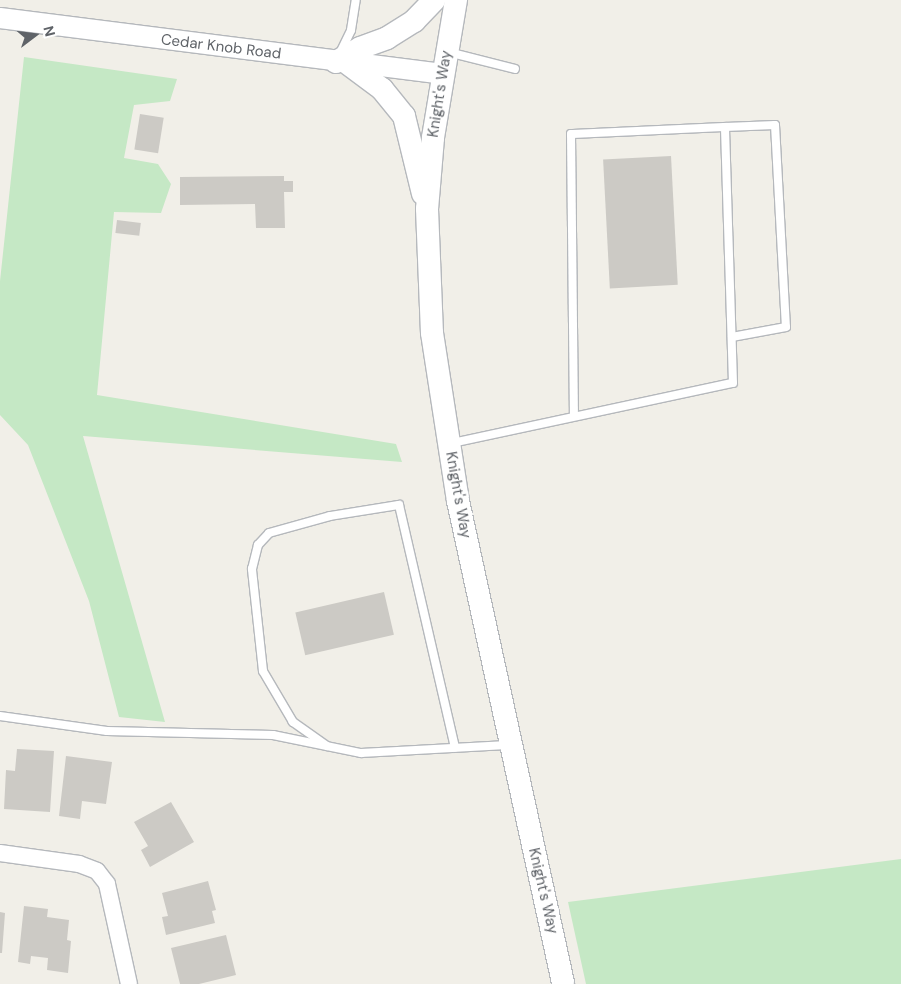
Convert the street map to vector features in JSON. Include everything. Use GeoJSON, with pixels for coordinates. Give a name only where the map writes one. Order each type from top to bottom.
{"type":"FeatureCollection","features":[{"type":"Feature","properties":{"kind":"main road"},"geometry":{"type":"LineString","coordinates":[[427,209],[404,116],[382,89],[341,63],[360,48],[387,38],[414,21],[434,0]]}},
{"type":"Feature","properties":{"kind":"main road","name":"Knight's Way"},"geometry":{"type":"LineString","coordinates":[[456,0],[442,74],[427,209],[432,333],[448,444],[510,745],[563,984]]}},
{"type":"Feature","properties":{"kind":"street","name":"Cedar Knob Road"},"geometry":{"type":"LineString","coordinates":[[0,18],[341,63],[442,74]]}},
{"type":"Feature","properties":{"kind":"street"},"geometry":{"type":"LineString","coordinates":[[0,853],[79,864],[97,871],[107,884],[129,984]]}},
{"type":"Feature","properties":{"kind":"lane"},"geometry":{"type":"LineString","coordinates":[[341,63],[356,0]]}},
{"type":"Feature","properties":{"kind":"lane"},"geometry":{"type":"LineString","coordinates":[[446,51],[515,69]]}},
{"type":"Feature","properties":{"kind":"lane"},"geometry":{"type":"LineString","coordinates":[[574,416],[570,134],[775,125],[786,327],[732,337]]}},
{"type":"Feature","properties":{"kind":"lane"},"geometry":{"type":"LineString","coordinates":[[448,444],[733,383],[726,127]]}},
{"type":"Feature","properties":{"kind":"lane"},"geometry":{"type":"LineString","coordinates":[[327,746],[293,722],[263,671],[252,569],[258,545],[270,533],[330,516],[399,505],[455,748]]}},
{"type":"Feature","properties":{"kind":"lane"},"geometry":{"type":"LineString","coordinates":[[0,716],[107,730],[273,735],[361,752],[510,745]]}},
{"type":"Feature","properties":{"kind":"green space"},"geometry":{"type":"Polygon","coordinates":[[[24,57],[177,79],[170,101],[134,105],[124,158],[158,164],[171,184],[161,213],[114,212],[97,395],[396,444],[402,462],[83,436],[165,722],[119,717],[89,601],[28,445],[0,415],[0,281],[24,57]]]}},
{"type":"Feature","properties":{"kind":"green space"},"geometry":{"type":"Polygon","coordinates":[[[901,859],[901,984],[586,984],[568,902],[901,859]]]}},
{"type":"Feature","properties":{"kind":"building"},"geometry":{"type":"Polygon","coordinates":[[[140,114],[164,118],[158,153],[134,150],[140,114]]]}},
{"type":"Feature","properties":{"kind":"building"},"geometry":{"type":"Polygon","coordinates":[[[671,156],[678,285],[610,288],[603,160],[671,156]]]}},
{"type":"Feature","properties":{"kind":"building"},"geometry":{"type":"Polygon","coordinates":[[[284,176],[284,181],[293,181],[293,192],[284,192],[285,228],[256,228],[255,204],[180,205],[180,177],[284,176]]]}},
{"type":"Feature","properties":{"kind":"building"},"geometry":{"type":"Polygon","coordinates":[[[117,220],[141,223],[139,236],[115,233],[117,220]]]}},
{"type":"Feature","properties":{"kind":"building"},"geometry":{"type":"Polygon","coordinates":[[[384,592],[394,635],[305,655],[295,612],[384,592]]]}},
{"type":"Feature","properties":{"kind":"building"},"geometry":{"type":"Polygon","coordinates":[[[17,749],[54,751],[50,812],[4,809],[6,770],[15,771],[17,749]]]}},
{"type":"Feature","properties":{"kind":"building"},"geometry":{"type":"Polygon","coordinates":[[[66,756],[112,762],[106,804],[82,801],[80,819],[59,816],[66,756]]]}},
{"type":"Feature","properties":{"kind":"building"},"geometry":{"type":"Polygon","coordinates":[[[171,802],[194,842],[150,867],[141,850],[148,846],[134,822],[171,802]]]}},
{"type":"Feature","properties":{"kind":"building"},"geometry":{"type":"Polygon","coordinates":[[[208,881],[216,910],[212,911],[215,923],[166,935],[162,917],[168,916],[162,893],[208,881]]]}},
{"type":"Feature","properties":{"kind":"building"},"geometry":{"type":"Polygon","coordinates":[[[24,906],[48,909],[47,917],[69,920],[67,940],[71,941],[68,973],[47,970],[48,958],[31,956],[30,964],[18,962],[24,906]]]}},
{"type":"Feature","properties":{"kind":"building"},"geometry":{"type":"Polygon","coordinates":[[[0,912],[5,913],[2,953],[0,953],[0,912]]]}},
{"type":"Feature","properties":{"kind":"building"},"geometry":{"type":"Polygon","coordinates":[[[226,935],[236,975],[199,984],[180,984],[171,948],[226,935]]]}}]}
